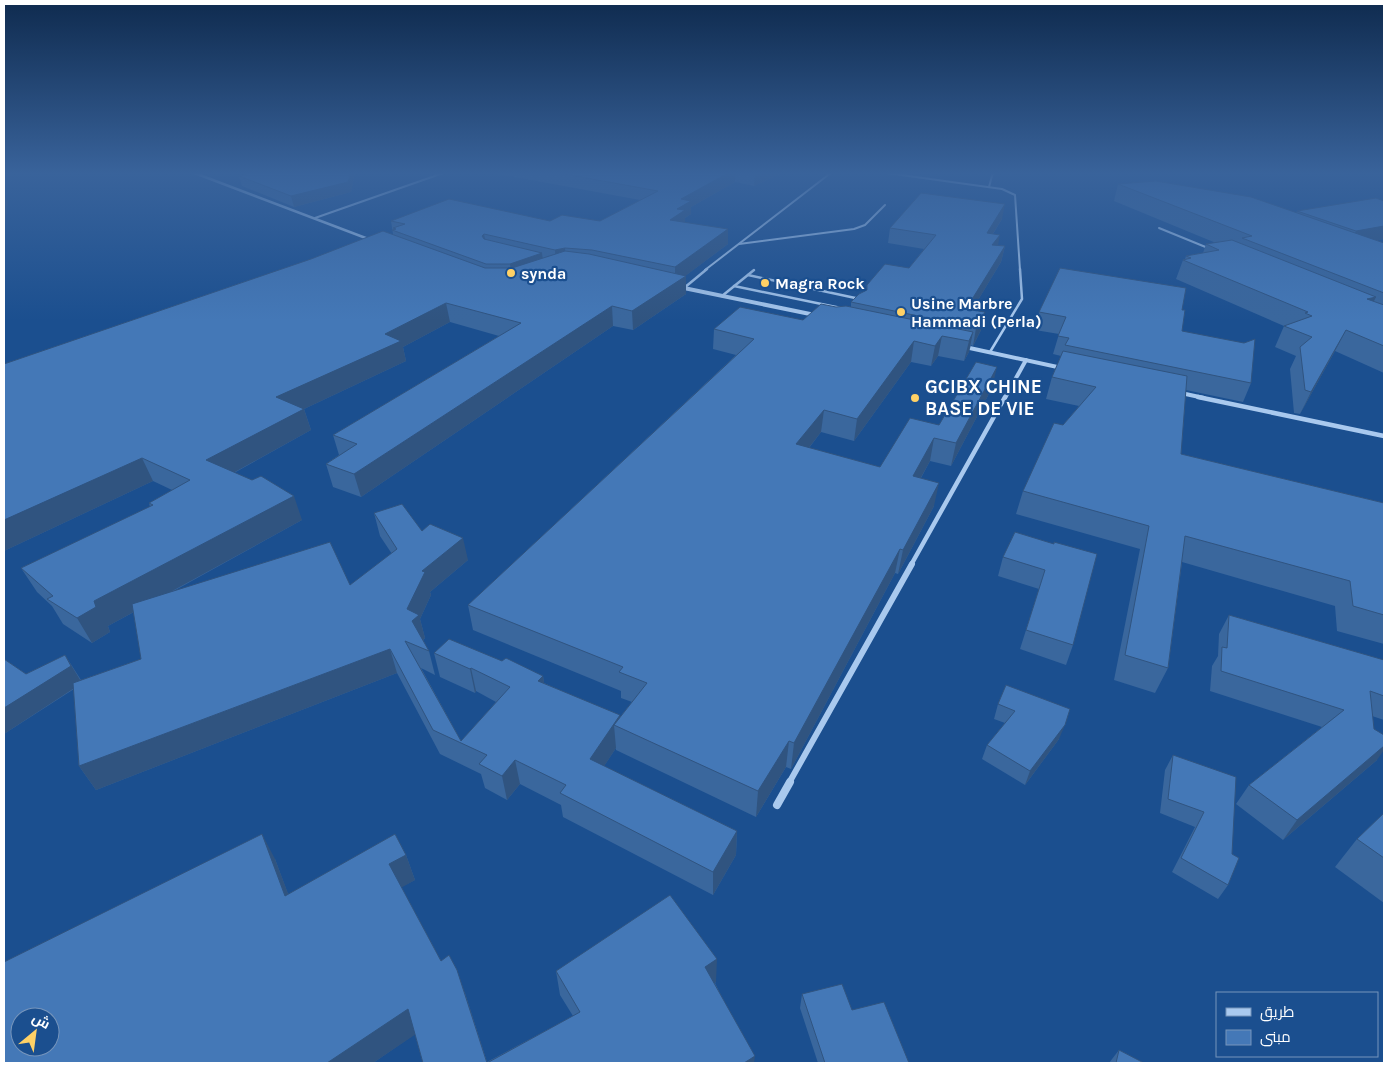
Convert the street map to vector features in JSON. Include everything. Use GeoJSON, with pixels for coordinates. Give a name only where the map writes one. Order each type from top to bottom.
{"type":"FeatureCollection","features":[{"type":"Feature","properties":{"kind":"street"},"geometry":{"type":"LineString","coordinates":[[325,222],[378,242]]}},
{"type":"Feature","properties":{"kind":"street"},"geometry":{"type":"LineString","coordinates":[[674,286],[818,316]]}},
{"type":"Feature","properties":{"kind":"street"},"geometry":{"type":"LineString","coordinates":[[962,346],[1065,368]]}},
{"type":"Feature","properties":{"kind":"street"},"geometry":{"type":"LineString","coordinates":[[777,805],[1026,360]]}},
{"type":"Feature","properties":{"kind":"street"},"geometry":{"type":"LineString","coordinates":[[1171,391],[1384,436]]}},
{"type":"Feature","properties":{"kind":"lane"},"geometry":{"type":"LineString","coordinates":[[684,288],[766,222]]}},
{"type":"Feature","properties":{"kind":"lane"},"geometry":{"type":"LineString","coordinates":[[737,244],[848,231],[865,225],[868,222]]}},
{"type":"Feature","properties":{"kind":"lane"},"geometry":{"type":"LineString","coordinates":[[990,352],[1019,306],[1022,293],[1017,222]]}},
{"type":"Feature","properties":{"kind":"lane"},"geometry":{"type":"LineString","coordinates":[[1159,228],[1213,250]]}},
{"type":"Feature","properties":{"kind":"lane"},"geometry":{"type":"LineString","coordinates":[[722,296],[754,270]]}},
{"type":"Feature","properties":{"kind":"lane"},"geometry":{"type":"LineString","coordinates":[[748,275],[854,296],[863,302]]}},
{"type":"Feature","properties":{"kind":"lane"},"geometry":{"type":"LineString","coordinates":[[734,286],[845,309]]}},
{"type":"Feature","properties":{"kind":"building"},"geometry":{"type":"Polygon","coordinates":[[[395,222],[682,222],[728,229],[675,267],[592,250],[565,248],[555,250],[484,234],[482,236],[484,239],[542,253],[510,264],[486,264],[392,230],[405,224],[395,222]]]}},
{"type":"Feature","properties":{"kind":"building"},"geometry":{"type":"Polygon","coordinates":[[[895,222],[994,222],[987,233],[1000,235],[992,245],[1005,246],[966,309],[985,312],[976,328],[851,302],[859,294],[867,290],[867,285],[885,264],[909,268],[936,235],[890,228],[895,222]]]}},
{"type":"Feature","properties":{"kind":"building"},"geometry":{"type":"Polygon","coordinates":[[[1215,222],[1323,222],[1384,243],[1384,293],[1242,238],[1252,236],[1215,222]]]}},
{"type":"Feature","properties":{"kind":"building"},"geometry":{"type":"Polygon","coordinates":[[[1329,222],[1384,222],[1384,226],[1356,231],[1329,222]]]}},
{"type":"Feature","properties":{"kind":"building"},"geometry":{"type":"Polygon","coordinates":[[[383,231],[485,268],[512,268],[565,251],[589,254],[686,276],[632,311],[612,306],[354,474],[326,464],[357,444],[333,435],[521,323],[446,303],[385,334],[401,341],[276,397],[304,409],[206,460],[252,480],[261,476],[294,496],[94,601],[96,607],[77,618],[47,599],[53,596],[21,568],[153,505],[149,503],[190,480],[142,458],[4,520],[4,364],[311,259],[383,231]]]}},
{"type":"Feature","properties":{"kind":"building"},"geometry":{"type":"Polygon","coordinates":[[[1232,240],[1376,297],[1367,299],[1384,305],[1384,346],[1346,330],[1311,392],[1305,390],[1300,347],[1312,337],[1284,326],[1312,316],[1305,313],[1308,312],[1183,260],[1191,258],[1186,256],[1219,250],[1206,244],[1232,240]]]}},
{"type":"Feature","properties":{"kind":"building"},"geometry":{"type":"Polygon","coordinates":[[[1060,268],[1186,288],[1182,310],[1185,310],[1182,331],[1244,343],[1255,339],[1251,383],[1065,345],[1069,338],[1058,336],[1066,317],[1039,312],[1060,268]]]}},
{"type":"Feature","properties":{"kind":"building"},"geometry":{"type":"Polygon","coordinates":[[[821,304],[836,307],[846,306],[973,332],[969,341],[942,336],[935,346],[914,341],[857,419],[824,410],[796,444],[880,467],[910,418],[939,425],[976,362],[997,367],[956,443],[934,438],[913,476],[939,483],[903,550],[900,549],[794,743],[789,741],[758,791],[614,725],[647,683],[619,672],[623,667],[468,605],[754,339],[714,329],[740,307],[803,320],[821,304]]]}},
{"type":"Feature","properties":{"kind":"building"},"geometry":{"type":"Polygon","coordinates":[[[1063,351],[1187,376],[1181,454],[1384,503],[1384,615],[1353,606],[1350,581],[1185,536],[1168,668],[1125,655],[1149,526],[1023,491],[1054,423],[1063,425],[1096,387],[1052,377],[1063,351]]]}},
{"type":"Feature","properties":{"kind":"building"},"geometry":{"type":"Polygon","coordinates":[[[402,504],[422,531],[430,524],[463,538],[422,571],[425,572],[407,609],[419,615],[412,621],[429,651],[405,641],[461,741],[510,687],[434,653],[449,639],[502,661],[506,658],[543,676],[538,681],[620,715],[590,759],[737,831],[713,872],[560,793],[566,785],[515,760],[502,776],[479,764],[487,755],[433,730],[390,649],[79,766],[73,683],[141,659],[132,604],[330,542],[350,585],[397,549],[374,513],[402,504]]]}},
{"type":"Feature","properties":{"kind":"building"},"geometry":{"type":"Polygon","coordinates":[[[1015,532],[1097,554],[1073,645],[1026,630],[1045,570],[1003,557],[1015,532]]]}},
{"type":"Feature","properties":{"kind":"building"},"geometry":{"type":"Polygon","coordinates":[[[1229,615],[1384,660],[1384,696],[1370,691],[1374,729],[1384,735],[1384,746],[1297,820],[1249,785],[1344,710],[1221,671],[1222,647],[1227,648],[1229,615]]]}},
{"type":"Feature","properties":{"kind":"building"},"geometry":{"type":"Polygon","coordinates":[[[65,655],[71,666],[4,708],[4,659],[26,674],[65,655]]]}},
{"type":"Feature","properties":{"kind":"building"},"geometry":{"type":"Polygon","coordinates":[[[1006,685],[1070,709],[1065,725],[1030,771],[987,745],[1015,711],[998,704],[1006,685]]]}},
{"type":"Feature","properties":{"kind":"building"},"geometry":{"type":"Polygon","coordinates":[[[1173,755],[1236,777],[1232,854],[1239,858],[1228,885],[1181,858],[1204,812],[1168,799],[1173,755]]]}},
{"type":"Feature","properties":{"kind":"building"},"geometry":{"type":"Polygon","coordinates":[[[1384,813],[1384,858],[1357,839],[1384,813]]]}},
{"type":"Feature","properties":{"kind":"building"},"geometry":{"type":"Polygon","coordinates":[[[262,834],[285,896],[395,834],[406,855],[389,864],[441,961],[449,955],[457,970],[487,1063],[423,1063],[408,1009],[327,1063],[4,1063],[4,962],[262,834]]]}},
{"type":"Feature","properties":{"kind":"building"},"geometry":{"type":"Polygon","coordinates":[[[670,895],[717,959],[705,967],[755,1056],[744,1063],[487,1063],[580,1012],[556,971],[670,895]]]}},
{"type":"Feature","properties":{"kind":"building"},"geometry":{"type":"Polygon","coordinates":[[[842,984],[852,1010],[884,1002],[909,1063],[825,1063],[802,994],[842,984]]]}},
{"type":"Feature","properties":{"kind":"building"},"geometry":{"type":"Polygon","coordinates":[[[1119,1050],[1144,1063],[1116,1063],[1119,1050]]]}},
{"type":"Feature","properties":{"kind":"place","name":"synda"},"geometry":{"type":"Point","coordinates":[511,273]}},
{"type":"Feature","properties":{"kind":"place","name":"Magra Rock"},"geometry":{"type":"Point","coordinates":[765,283]}},
{"type":"Feature","properties":{"kind":"place","name":"Usine Marbre Hammadi (Perla)"},"geometry":{"type":"Point","coordinates":[901,312]}},
{"type":"Feature","properties":{"kind":"place","name":"GCIBX CHINE BASE DE VIE"},"geometry":{"type":"Point","coordinates":[915,398]}}]}
